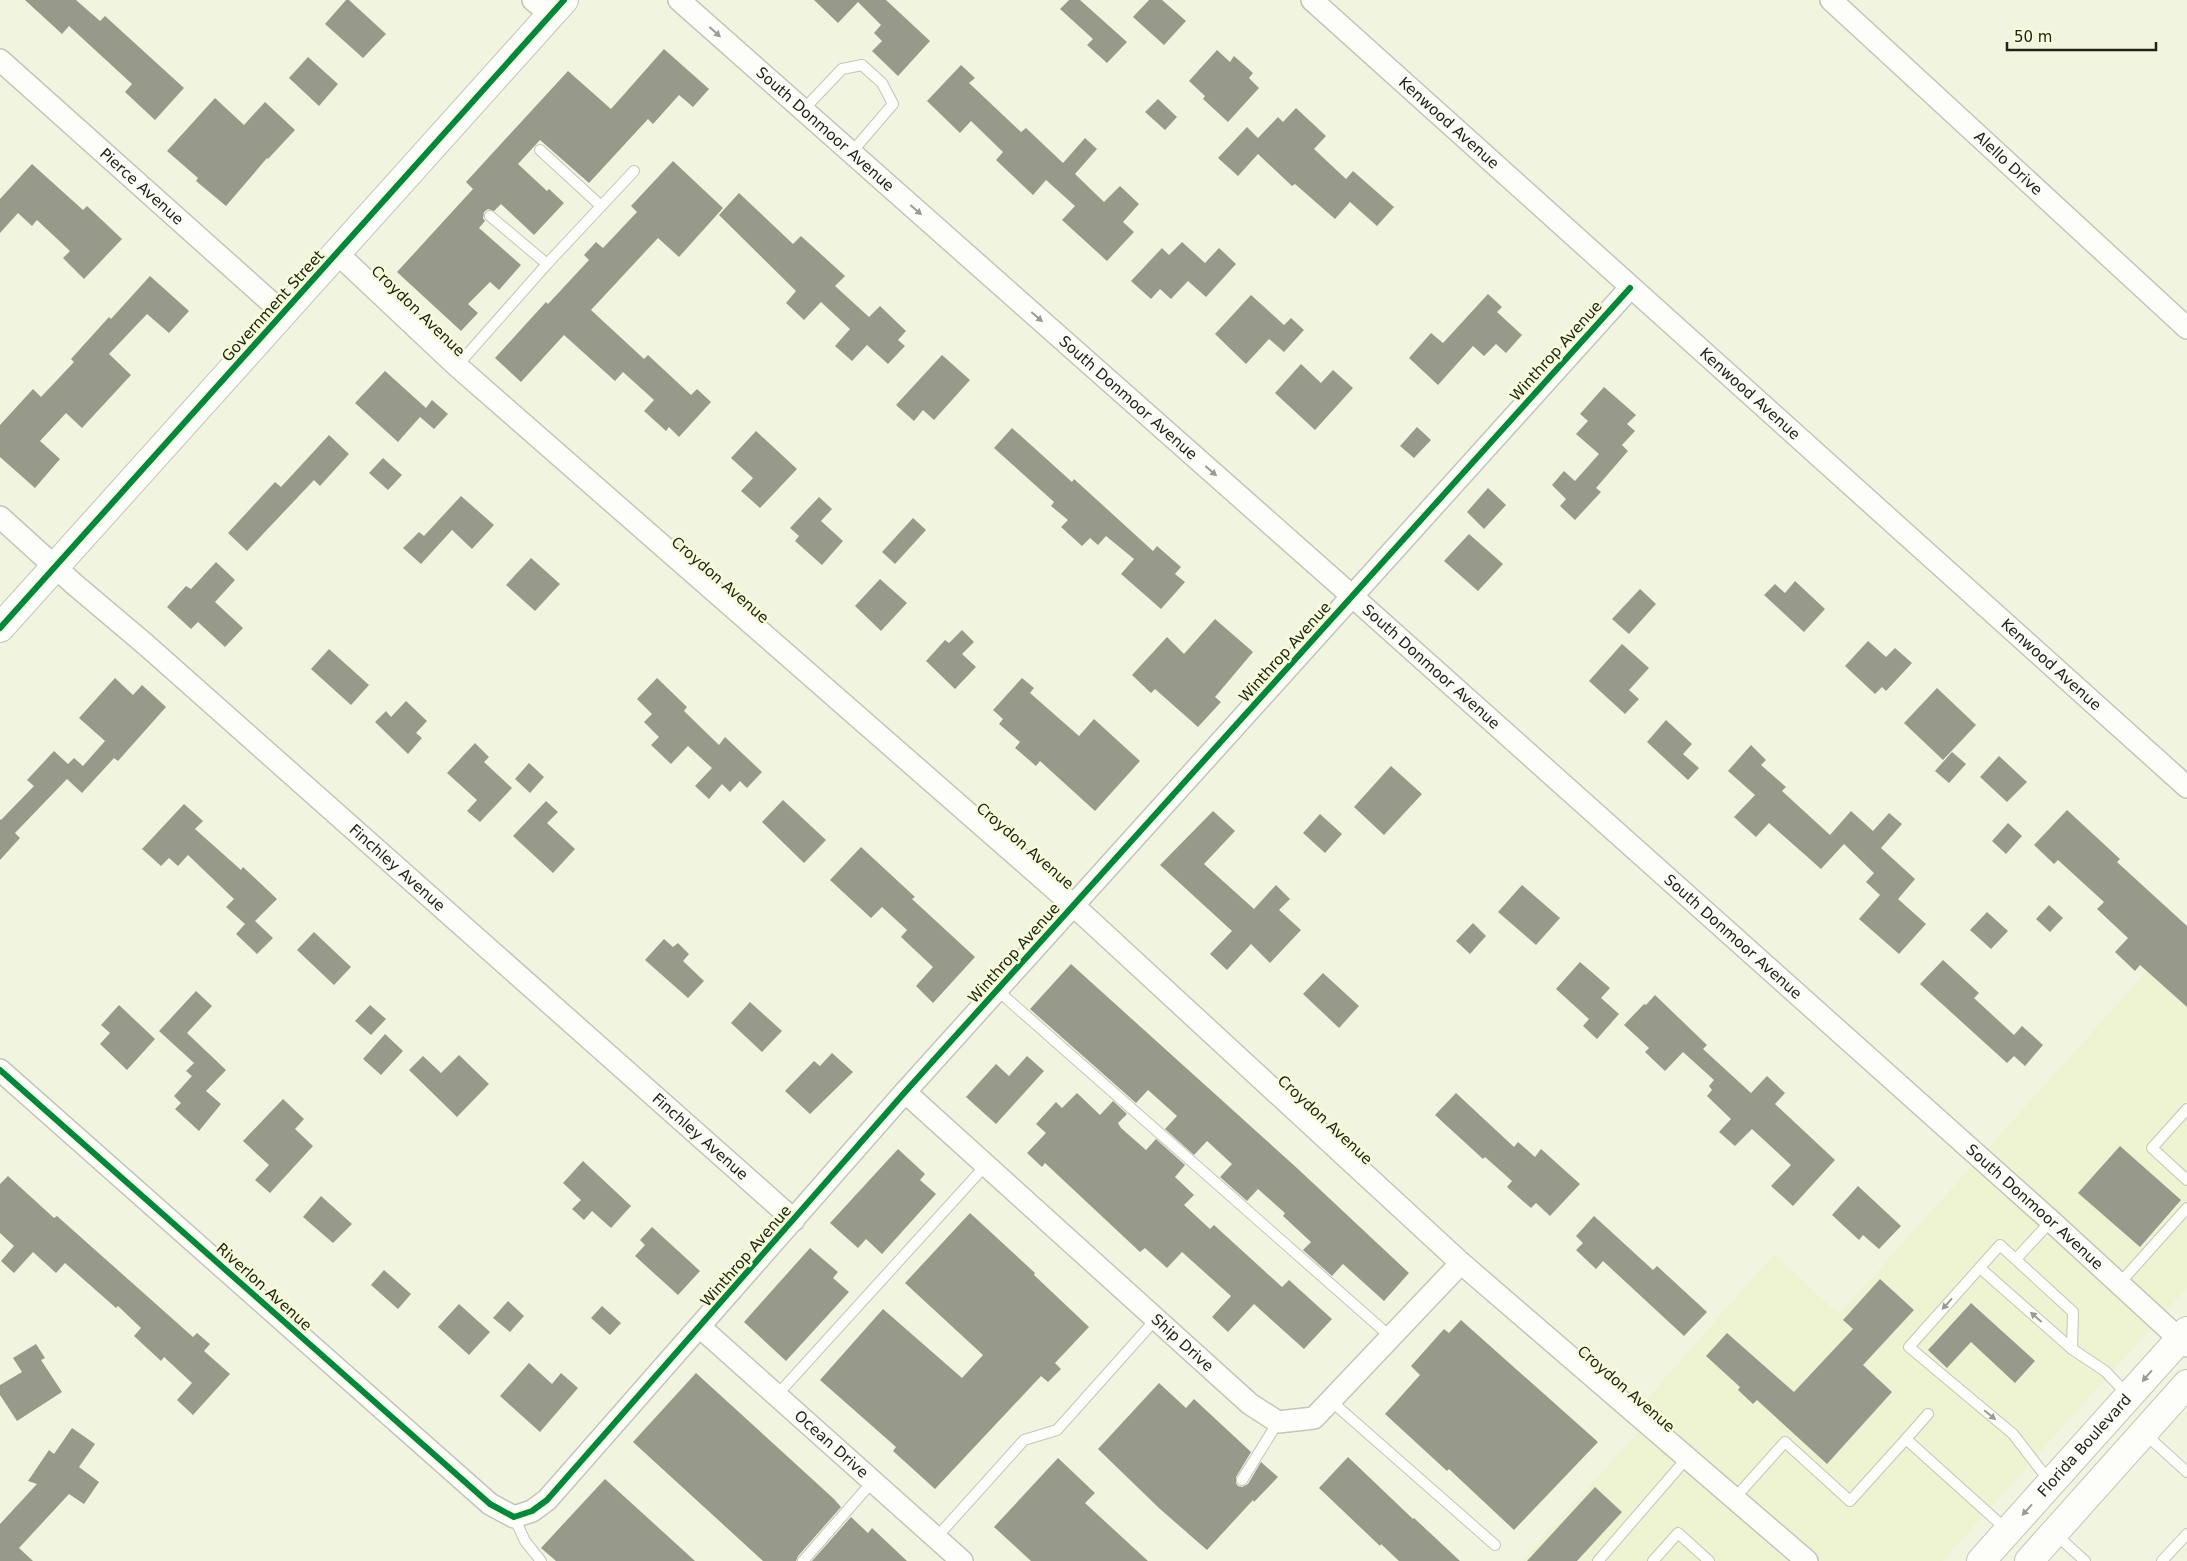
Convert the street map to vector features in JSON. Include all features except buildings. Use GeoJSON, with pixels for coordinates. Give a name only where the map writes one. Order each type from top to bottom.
{"type":"FeatureCollection","features":[{"type":"Feature","properties":{"kind":"main road","name":"Government Street"},"geometry":{"type":"LineString","coordinates":[[0,628],[337,253],[549,5]]}},
{"type":"Feature","properties":{"kind":"main road","name":"Florida Boulevard"},"geometry":{"type":"LineString","coordinates":[[1981,1561],[2129,1396],[2184,1339]]}},
{"type":"Feature","properties":{"kind":"main road"},"geometry":{"type":"LineString","coordinates":[[2028,1561],[2187,1384]]}},
{"type":"Feature","properties":{"kind":"main road"},"geometry":{"type":"LineString","coordinates":[[2086,1497],[2109,1454],[2132,1424],[2138,1411],[2129,1396]]}},
{"type":"Feature","properties":{"kind":"street","name":"South Donmoor Avenue"},"geometry":{"type":"LineString","coordinates":[[679,0],[1352,596],[2119,1284],[2184,1339]]}},
{"type":"Feature","properties":{"kind":"street","name":"Kenwood Avenue"},"geometry":{"type":"LineString","coordinates":[[1312,0],[2187,787]]}},
{"type":"Feature","properties":{"kind":"street","name":"Alello Drive"},"geometry":{"type":"LineString","coordinates":[[1831,0],[2187,328]]}},
{"type":"Feature","properties":{"kind":"street","name":"Pierce Avenue"},"geometry":{"type":"LineString","coordinates":[[0,60],[284,313]]}},
{"type":"Feature","properties":{"kind":"street","name":"Croydon Avenue"},"geometry":{"type":"LineString","coordinates":[[337,253],[457,366],[1073,905],[1461,1263],[1806,1561]]}},
{"type":"Feature","properties":{"kind":"street","name":"Winthrop Avenue"},"geometry":{"type":"LineString","coordinates":[[514,1517],[532,1510],[547,1500],[905,1092],[1630,288]]}},
{"type":"Feature","properties":{"kind":"street","name":"Finchley Avenue"},"geometry":{"type":"LineString","coordinates":[[0,517],[794,1220]]}},
{"type":"Feature","properties":{"kind":"street","name":"Riverlon Avenue"},"geometry":{"type":"LineString","coordinates":[[0,1070],[490,1504],[514,1517]]}},
{"type":"Feature","properties":{"kind":"street","name":"Ship Drive"},"geometry":{"type":"LineString","coordinates":[[905,1092],[1250,1404],[1278,1422]]}},
{"type":"Feature","properties":{"kind":"street"},"geometry":{"type":"LineString","coordinates":[[1278,1422],[1314,1418],[1392,1338],[1461,1263]]}},
{"type":"Feature","properties":{"kind":"street","name":"Ocean Drive"},"geometry":{"type":"LineString","coordinates":[[700,1327],[962,1561]]}},
{"type":"Feature","properties":{"kind":"lane"},"geometry":{"type":"LineString","coordinates":[[803,110],[842,69],[862,65],[882,83],[893,104],[852,153]]}},
{"type":"Feature","properties":{"kind":"lane"},"geometry":{"type":"LineString","coordinates":[[540,150],[601,206]]}},
{"type":"Feature","properties":{"kind":"lane"},"geometry":{"type":"LineString","coordinates":[[457,366],[547,264],[634,171]]}},
{"type":"Feature","properties":{"kind":"lane"},"geometry":{"type":"LineString","coordinates":[[490,216],[547,264]]}},
{"type":"Feature","properties":{"kind":"lane"},"geometry":{"type":"LineString","coordinates":[[997,990],[1392,1338]]}},
{"type":"Feature","properties":{"kind":"lane"},"geometry":{"type":"LineString","coordinates":[[2187,1109],[2152,1148],[2187,1180]]}},
{"type":"Feature","properties":{"kind":"lane"},"geometry":{"type":"LineString","coordinates":[[777,1395],[986,1165]]}},
{"type":"Feature","properties":{"kind":"lane"},"geometry":{"type":"LineString","coordinates":[[2119,1284],[2187,1208]]}},
{"type":"Feature","properties":{"kind":"lane"},"geometry":{"type":"LineString","coordinates":[[2016,1259],[2051,1221]]}},
{"type":"Feature","properties":{"kind":"lane"},"geometry":{"type":"LineString","coordinates":[[2051,1483],[2013,1434],[1909,1347],[2000,1245],[2073,1312],[2072,1349]]}},
{"type":"Feature","properties":{"kind":"lane"},"geometry":{"type":"LineString","coordinates":[[1980,1268],[2072,1349],[2104,1371],[2129,1396]]}},
{"type":"Feature","properties":{"kind":"lane"},"geometry":{"type":"LineString","coordinates":[[936,1538],[1024,1440],[1057,1430],[1156,1318]]}},
{"type":"Feature","properties":{"kind":"lane"},"geometry":{"type":"LineString","coordinates":[[1331,1401],[1495,1545]]}},
{"type":"Feature","properties":{"kind":"lane"},"geometry":{"type":"LineString","coordinates":[[1734,1499],[1785,1442],[1850,1501],[1928,1414]]}},
{"type":"Feature","properties":{"kind":"lane"},"geometry":{"type":"LineString","coordinates":[[1242,1480],[1278,1422]]}},
{"type":"Feature","properties":{"kind":"lane"},"geometry":{"type":"LineString","coordinates":[[2144,1433],[2187,1472]]}},
{"type":"Feature","properties":{"kind":"lane"},"geometry":{"type":"LineString","coordinates":[[1906,1439],[2008,1531]]}},
{"type":"Feature","properties":{"kind":"lane"},"geometry":{"type":"LineString","coordinates":[[1598,1561],[1687,1458]]}},
{"type":"Feature","properties":{"kind":"lane"},"geometry":{"type":"LineString","coordinates":[[803,1561],[873,1481]]}},
{"type":"Feature","properties":{"kind":"lane"},"geometry":{"type":"LineString","coordinates":[[514,1517],[525,1541],[542,1561]]}},
{"type":"Feature","properties":{"kind":"lane"},"geometry":{"type":"LineString","coordinates":[[1653,1561],[1678,1533],[1709,1561]]}},
{"type":"Feature","properties":{"kind":"lane"},"geometry":{"type":"LineString","coordinates":[[2054,1533],[2085,1561]]}},
{"type":"Feature","properties":{"kind":"lane"},"geometry":{"type":"LineString","coordinates":[[2162,1561],[2187,1534]]}},
{"type":"Feature","properties":{"kind":"shaded area"},"geometry":{"type":"Polygon","coordinates":[[[2187,926],[2187,1288],[1943,1561],[1817,1561],[1644,1402],[1774,1254],[1839,1314],[2187,926]]]}},
{"type":"Feature","properties":{"kind":"shaded area"},"geometry":{"type":"Polygon","coordinates":[[[1641,1429],[1787,1561],[1522,1561],[1641,1429]]]}},
{"type":"Feature","properties":{"kind":"cycle path"},"geometry":{"type":"LineString","coordinates":[[0,628],[564,0]]}},
{"type":"Feature","properties":{"kind":"cycle path"},"geometry":{"type":"LineString","coordinates":[[0,1070],[490,1504],[514,1517],[532,1511],[547,1500],[905,1092],[1630,288]]}}]}
